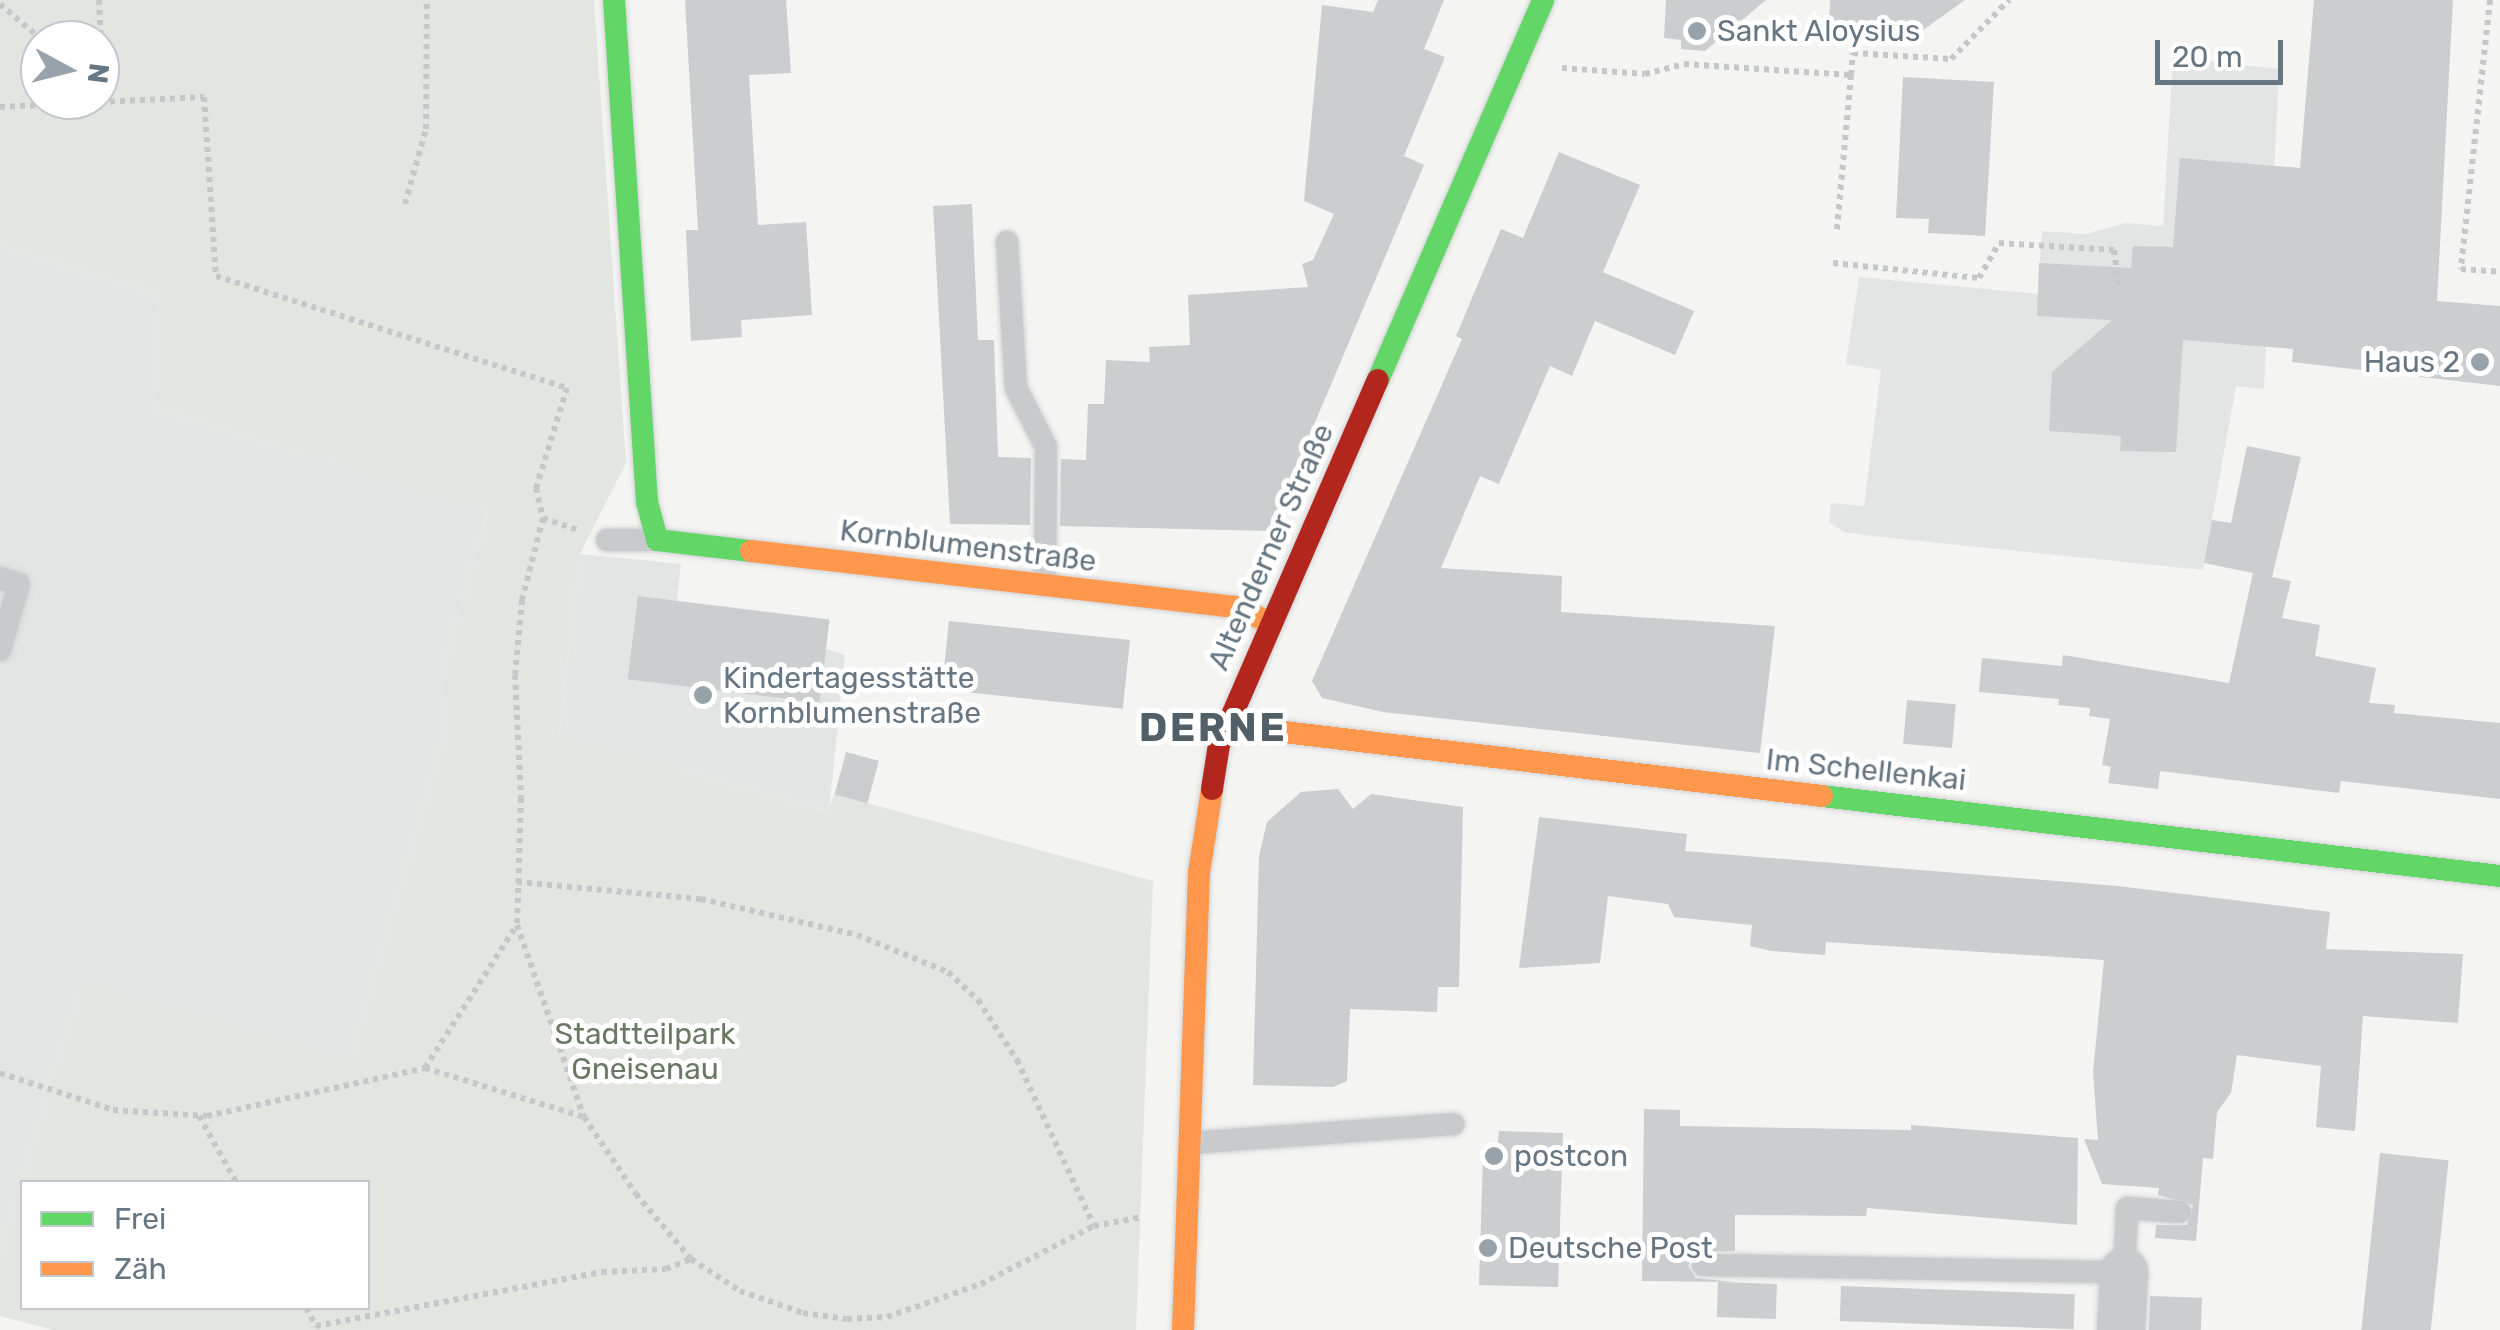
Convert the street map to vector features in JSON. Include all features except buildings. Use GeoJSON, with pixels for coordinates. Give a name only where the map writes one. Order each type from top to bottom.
{"type":"FeatureCollection","features":[{"type":"Feature","properties":{"kind":"street"},"geometry":{"type":"LineString","coordinates":[[614,0],[647,502],[657,540]]}},
{"type":"Feature","properties":{"kind":"street","name":"Altenderner Straße"},"geometry":{"type":"LineString","coordinates":[[1184,1330],[1198,873],[1224,725],[1543,0]]}},
{"type":"Feature","properties":{"kind":"street","name":"Kornblumenstraße"},"geometry":{"type":"LineString","coordinates":[[657,540],[1235,606],[1269,622]]}},
{"type":"Feature","properties":{"kind":"street","name":"Im Schellenkai"},"geometry":{"type":"LineString","coordinates":[[1224,725],[2500,876]]}},
{"type":"Feature","properties":{"kind":"street"},"geometry":{"type":"LineString","coordinates":[[2120,1330],[2124,1272]]}},
{"type":"Feature","properties":{"kind":"lane"},"geometry":{"type":"LineString","coordinates":[[1007,242],[1016,388],[1046,447],[1045,585]]}},
{"type":"Feature","properties":{"kind":"lane","name":"Kornblumenstraße"},"geometry":{"type":"LineString","coordinates":[[607,540],[657,540]]}},
{"type":"Feature","properties":{"kind":"lane"},"geometry":{"type":"LineString","coordinates":[[0,578],[19,584],[0,650]]}},
{"type":"Feature","properties":{"kind":"lane"},"geometry":{"type":"LineString","coordinates":[[1190,1143],[1454,1124]]}},
{"type":"Feature","properties":{"kind":"lane"},"geometry":{"type":"LineString","coordinates":[[1703,1264],[2124,1272],[2127,1208],[2180,1212]]}},
{"type":"Feature","properties":{"kind":"path"},"geometry":{"type":"LineString","coordinates":[[405,204],[426,129],[426,0]]}},
{"type":"Feature","properties":{"kind":"path"},"geometry":{"type":"LineString","coordinates":[[1837,229],[1853,53],[1951,59],[2009,0]]}},
{"type":"Feature","properties":{"kind":"path"},"geometry":{"type":"LineString","coordinates":[[2490,0],[2461,268],[2500,272]]}},
{"type":"Feature","properties":{"kind":"path"},"geometry":{"type":"LineString","coordinates":[[0,4],[20,21]]}},
{"type":"Feature","properties":{"kind":"path"},"geometry":{"type":"LineString","coordinates":[[1516,62],[1645,74],[1684,64],[1851,75]]}},
{"type":"Feature","properties":{"kind":"path"},"geometry":{"type":"LineString","coordinates":[[120,100],[204,97],[216,276],[566,388],[536,488],[543,518],[522,600],[515,675],[517,926],[584,1116],[690,1259],[740,1291],[803,1313],[887,1317],[981,1284],[1094,1226],[1188,1215]]}},
{"type":"Feature","properties":{"kind":"path"},"geometry":{"type":"LineString","coordinates":[[1833,263],[1979,278],[2000,243],[2114,250],[2119,288]]}},
{"type":"Feature","properties":{"kind":"path"},"geometry":{"type":"LineString","coordinates":[[540,442],[549,444]]}},
{"type":"Feature","properties":{"kind":"path"},"geometry":{"type":"LineString","coordinates":[[543,518],[607,540]]}},
{"type":"Feature","properties":{"kind":"path"},"geometry":{"type":"LineString","coordinates":[[517,882],[701,899],[857,935],[948,972],[978,1000],[1017,1060],[1094,1226]]}},
{"type":"Feature","properties":{"kind":"path"},"geometry":{"type":"LineString","coordinates":[[425,1068],[517,926]]}},
{"type":"Feature","properties":{"kind":"path"},"geometry":{"type":"LineString","coordinates":[[0,1073],[113,1110],[198,1116],[296,1101],[425,1068],[584,1116]]}},
{"type":"Feature","properties":{"kind":"path"},"geometry":{"type":"LineString","coordinates":[[198,1116],[235,1180]]}},
{"type":"Feature","properties":{"kind":"path"},"geometry":{"type":"LineString","coordinates":[[307,1310],[316,1326],[602,1272],[666,1269],[690,1259]]}},
{"type":"Feature","properties":{"kind":"shaded area"},"geometry":{"type":"Polygon","coordinates":[[[2173,57],[2279,69],[2264,389],[2236,386],[2203,570],[1872,536],[1844,532],[1829,522],[1831,503],[1864,506],[1881,370],[1846,364],[1859,277],[2038,294],[2042,231],[2086,234],[2125,223],[2163,226],[2173,57]]]}},
{"type":"Feature","properties":{"kind":"shaded area"},"geometry":{"type":"Polygon","coordinates":[[[0,246],[158,294],[154,408],[488,510],[443,667],[441,743],[350,1061],[82,982],[0,1251],[0,246]]]}},
{"type":"Feature","properties":{"kind":"shaded area","name":"Kindertagesstätte Kornblumenstraße"},"geometry":{"type":"Polygon","coordinates":[[[580,554],[681,564],[677,601],[845,655],[829,811],[559,736],[580,554]]]}},
{"type":"Feature","properties":{"kind":"green space","name":"Stadtteilpark Gneisenau"},"geometry":{"type":"Polygon","coordinates":[[[0,0],[594,0],[626,463],[580,554],[559,735],[828,811],[834,794],[1153,881],[1136,1330],[53,1330],[0,1316],[0,1251],[20,1185],[20,1310],[370,1310],[370,1180],[22,1180],[82,981],[350,1060],[441,743],[443,667],[488,511],[154,408],[158,294],[0,246],[0,0]]]}},
{"type":"Feature","properties":{"kind":"traffic: fast"},"geometry":{"type":"LineString","coordinates":[[614,0],[647,502],[657,540],[751,551]]}},
{"type":"Feature","properties":{"kind":"traffic: fast"},"geometry":{"type":"LineString","coordinates":[[1378,380],[1543,0]]}},
{"type":"Feature","properties":{"kind":"traffic: fast"},"geometry":{"type":"LineString","coordinates":[[1822,796],[2500,876]]}},
{"type":"Feature","properties":{"kind":"traffic: slow"},"geometry":{"type":"LineString","coordinates":[[751,551],[1235,607],[1269,622]]}},
{"type":"Feature","properties":{"kind":"traffic: slow"},"geometry":{"type":"LineString","coordinates":[[1225,725],[1822,796]]}},
{"type":"Feature","properties":{"kind":"traffic: slow"},"geometry":{"type":"LineString","coordinates":[[1183,1330],[1199,873],[1212,789]]}},
{"type":"Feature","properties":{"kind":"traffic: jam"},"geometry":{"type":"LineString","coordinates":[[1212,789],[1219,745],[1378,380]]}},
{"type":"Feature","properties":{"kind":"place","name":"Sankt Aloysius"},"geometry":{"type":"Point","coordinates":[1697,31]}},
{"type":"Feature","properties":{"kind":"place","name":"Haus 2"},"geometry":{"type":"Point","coordinates":[2480,362]}},
{"type":"Feature","properties":{"kind":"place","name":"Kindertagesstätte Kornblumenstraße"},"geometry":{"type":"Point","coordinates":[703,695]}},
{"type":"Feature","properties":{"kind":"place","name":"postcon"},"geometry":{"type":"Point","coordinates":[1494,1156]}},
{"type":"Feature","properties":{"kind":"place","name":"Deutsche Post"},"geometry":{"type":"Point","coordinates":[1488,1248]}},
{"type":"Feature","properties":{"kind":"district","name":"DERNE"},"geometry":{"type":"Point","coordinates":[1213,728]}}]}
